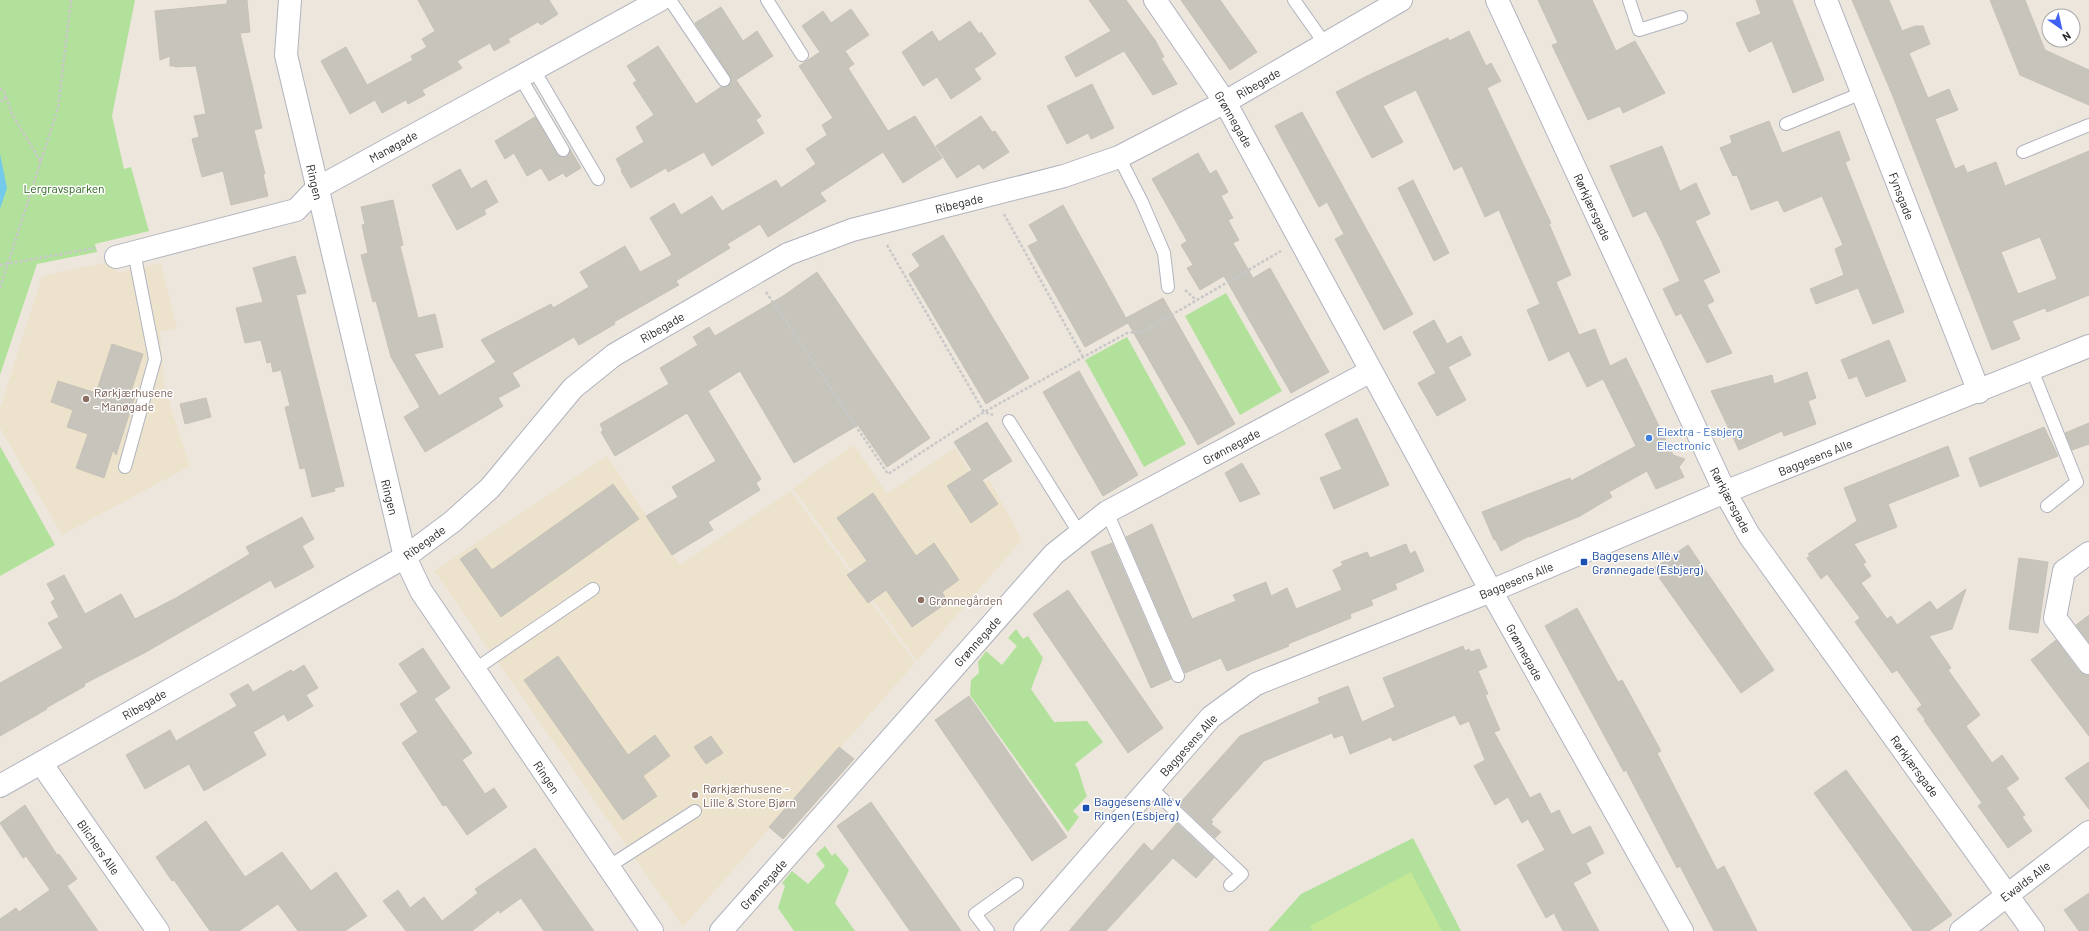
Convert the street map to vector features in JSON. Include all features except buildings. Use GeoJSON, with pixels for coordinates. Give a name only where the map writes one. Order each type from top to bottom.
{"type":"FeatureCollection","features":[{"type":"Feature","properties":{"kind":"street","name":"Ringen"},"geometry":{"type":"LineString","coordinates":[[290,0],[286,55],[316,189],[405,557],[421,591],[652,931]]}},
{"type":"Feature","properties":{"kind":"street","name":"Manøgade"},"geometry":{"type":"LineString","coordinates":[[125,254],[296,210],[316,189],[660,0]]}},
{"type":"Feature","properties":{"kind":"street","name":"Grønnegade"},"geometry":{"type":"LineString","coordinates":[[1155,0],[1225,102],[1491,591],[1682,931]]}},
{"type":"Feature","properties":{"kind":"street","name":"Ribegade"},"geometry":{"type":"LineString","coordinates":[[0,786],[405,557],[452,522],[490,488],[572,388],[614,355],[754,273],[788,254],[852,230],[1064,176],[1119,157],[1225,102],[1401,0]]}},
{"type":"Feature","properties":{"kind":"street","name":"Rørkjærsgade"},"geometry":{"type":"LineString","coordinates":[[1497,0],[1725,492],[1749,535],[2033,931]]}},
{"type":"Feature","properties":{"kind":"street","name":"Fynsgade"},"geometry":{"type":"LineString","coordinates":[[1826,0],[1979,392]]}},
{"type":"Feature","properties":{"kind":"street","name":"Baggesens Alle"},"geometry":{"type":"LineString","coordinates":[[1026,931],[1211,717],[1256,684],[1491,591],[1725,492],[1979,392],[2089,346]]}},
{"type":"Feature","properties":{"kind":"street","name":"Grønnegade"},"geometry":{"type":"LineString","coordinates":[[721,931],[1054,554],[1107,512],[1370,371]]}},
{"type":"Feature","properties":{"kind":"street"},"geometry":{"type":"LineString","coordinates":[[2089,554],[2064,571],[2055,618],[2089,663]]}},
{"type":"Feature","properties":{"kind":"street","name":"Blichers Alle"},"geometry":{"type":"LineString","coordinates":[[41,763],[158,931]]}},
{"type":"Feature","properties":{"kind":"street","name":"Ewalds Alle"},"geometry":{"type":"LineString","coordinates":[[1961,931],[2089,832]]}},
{"type":"Feature","properties":{"kind":"lane"},"geometry":{"type":"LineString","coordinates":[[670,0],[724,80]]}},
{"type":"Feature","properties":{"kind":"lane"},"geometry":{"type":"LineString","coordinates":[[767,0],[802,55]]}},
{"type":"Feature","properties":{"kind":"lane"},"geometry":{"type":"LineString","coordinates":[[1294,0],[1325,44]]}},
{"type":"Feature","properties":{"kind":"lane"},"geometry":{"type":"LineString","coordinates":[[1629,0],[1639,30],[1681,17]]}},
{"type":"Feature","properties":{"kind":"lane"},"geometry":{"type":"LineString","coordinates":[[527,73],[563,150]]}},
{"type":"Feature","properties":{"kind":"lane"},"geometry":{"type":"LineString","coordinates":[[527,73],[598,179]]}},
{"type":"Feature","properties":{"kind":"lane"},"geometry":{"type":"LineString","coordinates":[[1786,124],[1862,93]]}},
{"type":"Feature","properties":{"kind":"lane"},"geometry":{"type":"LineString","coordinates":[[2023,152],[2089,125]]}},
{"type":"Feature","properties":{"kind":"lane"},"geometry":{"type":"LineString","coordinates":[[1119,157],[1142,202],[1164,252],[1168,287]]}},
{"type":"Feature","properties":{"kind":"lane"},"geometry":{"type":"LineString","coordinates":[[125,254],[155,359],[125,467]]}},
{"type":"Feature","properties":{"kind":"lane"},"geometry":{"type":"LineString","coordinates":[[2032,370],[2077,482],[2047,506]]}},
{"type":"Feature","properties":{"kind":"lane"},"geometry":{"type":"LineString","coordinates":[[1009,421],[1080,534]]}},
{"type":"Feature","properties":{"kind":"lane"},"geometry":{"type":"LineString","coordinates":[[1107,512],[1178,676]]}},
{"type":"Feature","properties":{"kind":"lane"},"geometry":{"type":"LineString","coordinates":[[474,670],[593,588]]}},
{"type":"Feature","properties":{"kind":"lane"},"geometry":{"type":"LineString","coordinates":[[1150,788],[1242,874],[1230,885]]}},
{"type":"Feature","properties":{"kind":"lane"},"geometry":{"type":"LineString","coordinates":[[608,867],[695,811]]}},
{"type":"Feature","properties":{"kind":"lane"},"geometry":{"type":"LineString","coordinates":[[988,931],[976,914],[1016,884]]}},
{"type":"Feature","properties":{"kind":"path"},"geometry":{"type":"LineString","coordinates":[[0,288],[58,108],[72,0]]}},
{"type":"Feature","properties":{"kind":"path"},"geometry":{"type":"LineString","coordinates":[[0,88],[5,92],[12,114],[41,162]]}},
{"type":"Feature","properties":{"kind":"path"},"geometry":{"type":"LineString","coordinates":[[0,102],[6,97]]}},
{"type":"Feature","properties":{"kind":"path"},"geometry":{"type":"LineString","coordinates":[[993,194],[1083,357]]}},
{"type":"Feature","properties":{"kind":"path"},"geometry":{"type":"LineString","coordinates":[[874,224],[984,412],[1009,421]]}},
{"type":"Feature","properties":{"kind":"path"},"geometry":{"type":"LineString","coordinates":[[754,273],[888,474],[984,412],[1127,333],[1144,331],[1300,240]]}},
{"type":"Feature","properties":{"kind":"path"},"geometry":{"type":"LineString","coordinates":[[0,265],[98,248],[125,254]]}},
{"type":"Feature","properties":{"kind":"shaded area","name":"Rørkjærhusene - Manøgade"},"geometry":{"type":"Polygon","coordinates":[[[107,262],[119,273],[161,263],[177,328],[160,332],[165,389],[190,466],[62,535],[0,428],[0,408],[42,276],[107,262]]]}},
{"type":"Feature","properties":{"kind":"shaded area","name":"Grønnegården"},"geometry":{"type":"Polygon","coordinates":[[[854,445],[887,494],[955,448],[979,485],[989,479],[1022,540],[917,661],[793,488],[854,445]]]}},
{"type":"Feature","properties":{"kind":"shaded area","name":"Rørkjærhusene - Lille & Store Bjørn"},"geometry":{"type":"Polygon","coordinates":[[[607,456],[680,565],[791,491],[915,663],[683,927],[434,571],[607,456]]]}},
{"type":"Feature","properties":{"kind":"green space","name":"Lergravsparken"},"geometry":{"type":"Polygon","coordinates":[[[0,0],[135,0],[112,116],[124,169],[131,167],[149,231],[95,244],[97,252],[37,264],[0,375],[0,0]]]}},
{"type":"Feature","properties":{"kind":"green space"},"geometry":{"type":"Polygon","coordinates":[[[1226,293],[1282,391],[1240,415],[1185,316],[1226,293]]]}},
{"type":"Feature","properties":{"kind":"green space"},"geometry":{"type":"Polygon","coordinates":[[[1127,337],[1186,444],[1144,467],[1085,360],[1127,337]]]}},
{"type":"Feature","properties":{"kind":"green space"},"geometry":{"type":"Polygon","coordinates":[[[0,446],[55,545],[0,576],[0,446]]]}},
{"type":"Feature","properties":{"kind":"green space"},"geometry":{"type":"Polygon","coordinates":[[[1016,629],[1023,639],[1028,636],[1043,658],[1031,689],[1054,722],[1087,721],[1103,742],[1075,764],[1079,771],[1087,796],[1073,811],[1079,817],[1068,832],[970,695],[971,680],[979,673],[978,662],[986,651],[1002,665],[1017,646],[1008,638],[1016,629]]]}},
{"type":"Feature","properties":{"kind":"green space"},"geometry":{"type":"Polygon","coordinates":[[[1413,838],[1461,931],[1268,931],[1301,894],[1413,838]]]}},
{"type":"Feature","properties":{"kind":"green space"},"geometry":{"type":"Polygon","coordinates":[[[825,846],[832,856],[835,853],[849,870],[835,903],[855,931],[794,931],[778,908],[785,886],[782,883],[792,871],[808,884],[825,866],[816,854],[825,846]]]}},
{"type":"Feature","properties":{"kind":"green space"},"geometry":{"type":"Polygon","coordinates":[[[1411,872],[1442,931],[1312,931],[1310,926],[1411,872]]]}},
{"type":"Feature","properties":{"kind":"water"},"geometry":{"type":"Polygon","coordinates":[[[0,154],[7,188],[0,209],[0,154]]]}},
{"type":"Feature","properties":{"kind":"place","name":"Rørkjærhusene - Manøgade"},"geometry":{"type":"Point","coordinates":[86,399]}},
{"type":"Feature","properties":{"kind":"place","name":"Elextra - Esbjerg Electronic"},"geometry":{"type":"Point","coordinates":[1649,438]}},
{"type":"Feature","properties":{"kind":"place","name":"Baggesens Allé v Grønnegade (Esbjerg)"},"geometry":{"type":"Point","coordinates":[1584,562]}},
{"type":"Feature","properties":{"kind":"place","name":"Grønnegården"},"geometry":{"type":"Point","coordinates":[921,600]}},
{"type":"Feature","properties":{"kind":"place","name":"Rørkjærhusene - Lille & Store Bjørn"},"geometry":{"type":"Point","coordinates":[695,795]}},
{"type":"Feature","properties":{"kind":"place","name":"Baggesens Allé v Ringen (Esbjerg)"},"geometry":{"type":"Point","coordinates":[1086,808]}}]}
